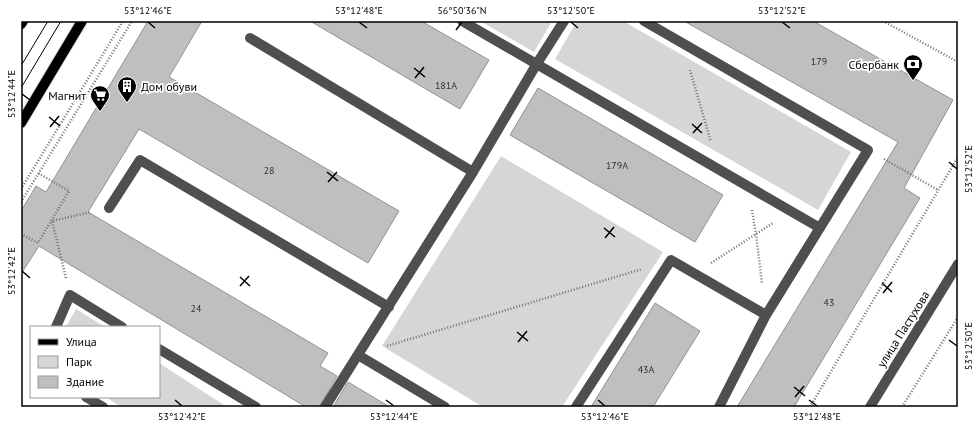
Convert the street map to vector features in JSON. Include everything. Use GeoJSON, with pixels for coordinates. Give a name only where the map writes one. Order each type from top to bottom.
{"type":"FeatureCollection","features":[{"type":"Feature","properties":{"kind":"main road"},"geometry":{"type":"LineString","coordinates":[[21,123],[82,21]]}},
{"type":"Feature","properties":{"kind":"street"},"geometry":{"type":"LineString","coordinates":[[462,21],[820,228]]}},
{"type":"Feature","properties":{"kind":"street"},"geometry":{"type":"LineString","coordinates":[[325,407],[473,172],[536,65],[564,21]]}},
{"type":"Feature","properties":{"kind":"street"},"geometry":{"type":"LineString","coordinates":[[644,21],[868,150],[766,315],[719,407]]}},
{"type":"Feature","properties":{"kind":"street"},"geometry":{"type":"LineString","coordinates":[[250,38],[473,172]]}},
{"type":"Feature","properties":{"kind":"street"},"geometry":{"type":"LineString","coordinates":[[109,208],[140,160],[389,306]]}},
{"type":"Feature","properties":{"kind":"street"},"geometry":{"type":"LineString","coordinates":[[576,407],[671,260],[766,315]]}},
{"type":"Feature","properties":{"kind":"street","name":"улица Пастухова"},"geometry":{"type":"LineString","coordinates":[[870,407],[958,264]]}},
{"type":"Feature","properties":{"kind":"street"},"geometry":{"type":"LineString","coordinates":[[56,326],[70,296],[120,326]]}},
{"type":"Feature","properties":{"kind":"street"},"geometry":{"type":"LineString","coordinates":[[160,350],[256,407]]}},
{"type":"Feature","properties":{"kind":"street"},"geometry":{"type":"LineString","coordinates":[[358,355],[445,407]]}},
{"type":"Feature","properties":{"kind":"street"},"geometry":{"type":"LineString","coordinates":[[88,398],[103,407]]}},
{"type":"Feature","properties":{"kind":"path"},"geometry":{"type":"LineString","coordinates":[[21,189],[123,21]]}},
{"type":"Feature","properties":{"kind":"path"},"geometry":{"type":"LineString","coordinates":[[21,202],[132,21]]}},
{"type":"Feature","properties":{"kind":"path"},"geometry":{"type":"LineString","coordinates":[[883,21],[958,62]]}},
{"type":"Feature","properties":{"kind":"path"},"geometry":{"type":"LineString","coordinates":[[682,43],[719,170]]}},
{"type":"Feature","properties":{"kind":"path"},"geometry":{"type":"LineString","coordinates":[[868,150],[938,190]]}},
{"type":"Feature","properties":{"kind":"path"},"geometry":{"type":"LineString","coordinates":[[810,407],[958,156]]}},
{"type":"Feature","properties":{"kind":"path"},"geometry":{"type":"LineString","coordinates":[[21,234],[38,243],[69,191],[38,173]]}},
{"type":"Feature","properties":{"kind":"path"},"geometry":{"type":"LineString","coordinates":[[747,186],[756,234],[766,315]]}},
{"type":"Feature","properties":{"kind":"path"},"geometry":{"type":"LineString","coordinates":[[52,221],[109,208]]}},
{"type":"Feature","properties":{"kind":"path"},"geometry":{"type":"LineString","coordinates":[[694,273],[792,211]]}},
{"type":"Feature","properties":{"kind":"path"},"geometry":{"type":"LineString","coordinates":[[52,221],[70,296]]}},
{"type":"Feature","properties":{"kind":"path"},"geometry":{"type":"LineString","coordinates":[[358,355],[671,260]]}},
{"type":"Feature","properties":{"kind":"path"},"geometry":{"type":"LineString","coordinates":[[902,407],[958,317]]}},
{"type":"Feature","properties":{"kind":"green space"},"geometry":{"type":"Polygon","coordinates":[[[480,21],[552,21],[534,52],[480,21]]]}},
{"type":"Feature","properties":{"kind":"green space"},"geometry":{"type":"Polygon","coordinates":[[[577,21],[623,21],[851,152],[818,210],[555,59],[577,21]]]}},
{"type":"Feature","properties":{"kind":"green space"},"geometry":{"type":"Polygon","coordinates":[[[501,156],[663,252],[562,407],[483,407],[382,346],[501,156]]]}},
{"type":"Feature","properties":{"kind":"green space"},"geometry":{"type":"Polygon","coordinates":[[[76,309],[103,326],[67,326],[76,309]]]}},
{"type":"Feature","properties":{"kind":"green space"},"geometry":{"type":"Polygon","coordinates":[[[160,364],[227,407],[121,407],[108,398],[160,398],[160,364]]]}},
{"type":"Feature","properties":{"kind":"building"},"geometry":{"type":"Polygon","coordinates":[[[148,21],[202,21],[169,77],[399,211],[368,263],[139,129],[88,212],[328,353],[320,366],[337,376],[319,407],[306,407],[39,246],[21,274],[21,211],[36,186],[46,192],[148,21]]]}},
{"type":"Feature","properties":{"kind":"building"},"geometry":{"type":"Polygon","coordinates":[[[310,21],[421,21],[489,60],[460,109],[310,21]]]}},
{"type":"Feature","properties":{"kind":"building"},"geometry":{"type":"Polygon","coordinates":[[[684,21],[813,21],[953,100],[904,188],[920,198],[794,407],[737,407],[898,142],[684,21]]]}},
{"type":"Feature","properties":{"kind":"building"},"geometry":{"type":"Polygon","coordinates":[[[538,88],[723,195],[695,242],[510,135],[538,88]]]}},
{"type":"Feature","properties":{"kind":"building"},"geometry":{"type":"Polygon","coordinates":[[[655,303],[700,331],[653,407],[591,407],[655,303]]]}},
{"type":"Feature","properties":{"kind":"building"},"geometry":{"type":"Polygon","coordinates":[[[348,382],[390,407],[333,407],[348,382]]]}},
{"type":"Feature","properties":{"kind":"tram line"},"geometry":{"type":"LineString","coordinates":[[21,66],[48,21]]}},
{"type":"Feature","properties":{"kind":"tram line"},"geometry":{"type":"LineString","coordinates":[[21,88],[61,21]]}},
{"type":"Feature","properties":{"kind":"place","name":"Сбербанк"},"geometry":{"type":"Point","coordinates":[913,81]}},
{"type":"Feature","properties":{"kind":"place","name":"Дом обуви"},"geometry":{"type":"Point","coordinates":[127,103]}},
{"type":"Feature","properties":{"kind":"place","name":"Магнит"},"geometry":{"type":"Point","coordinates":[100,112]}}]}
